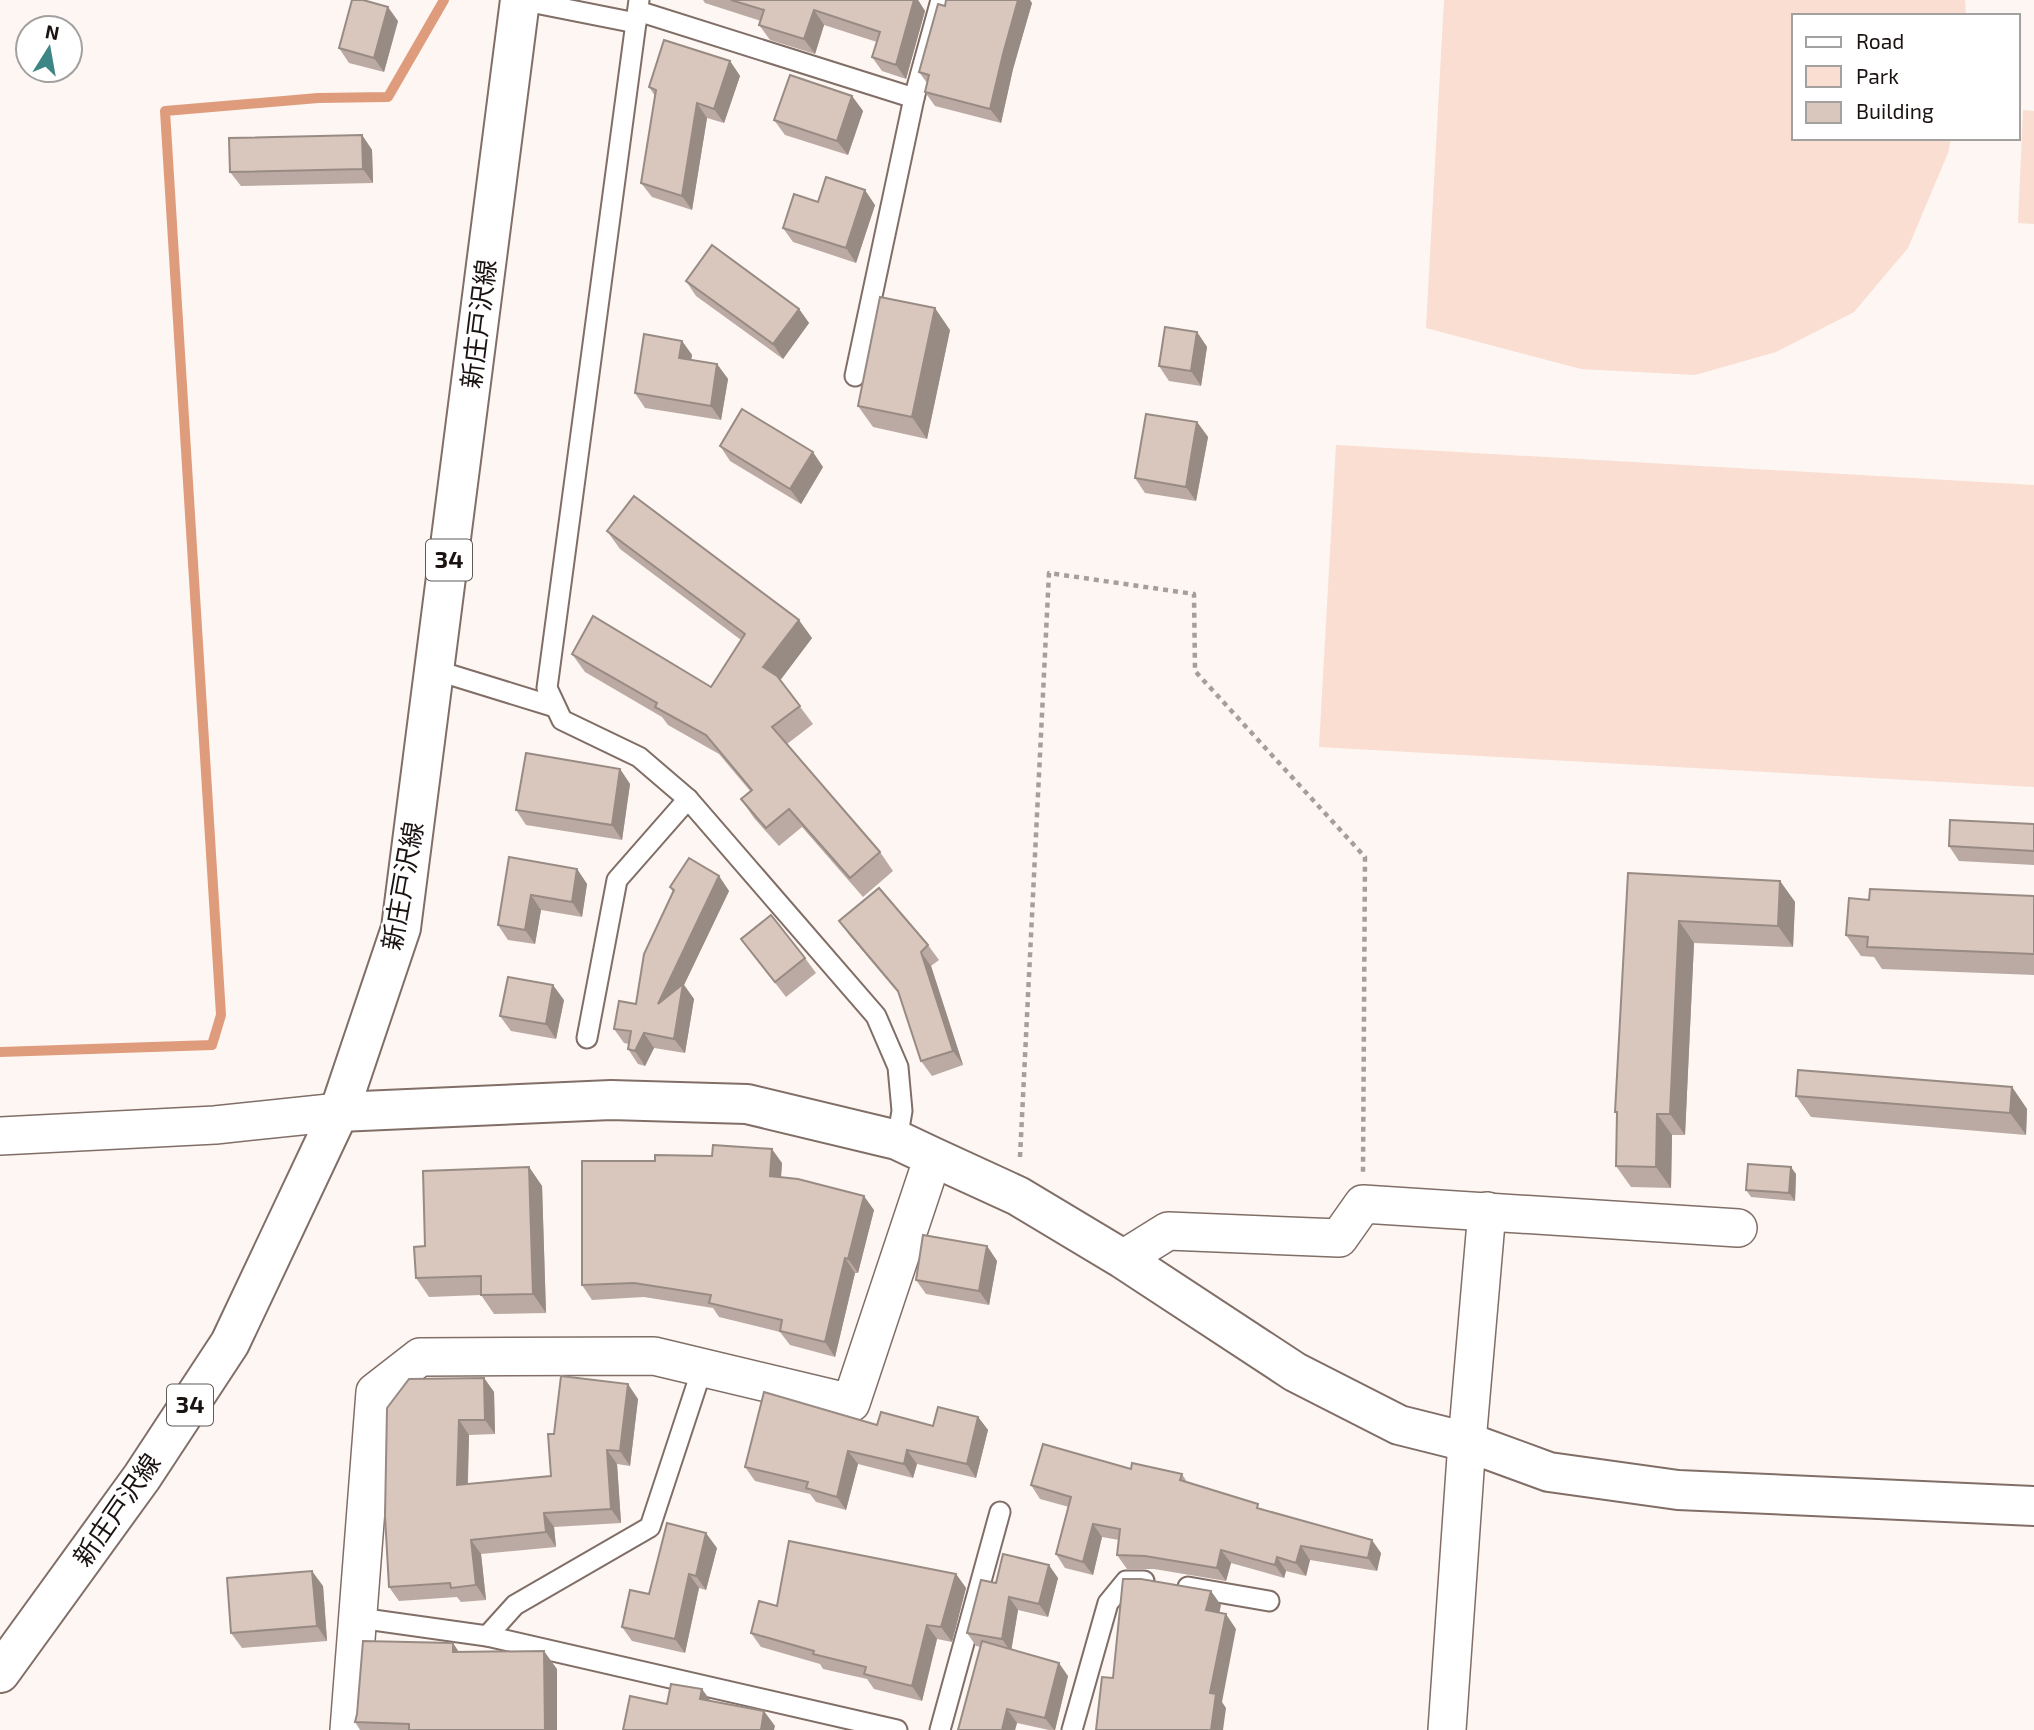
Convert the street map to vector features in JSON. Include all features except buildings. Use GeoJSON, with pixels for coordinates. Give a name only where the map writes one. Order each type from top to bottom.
{"type":"FeatureCollection","features":[{"type":"Feature","properties":{"kind":"street","name":"新庄戸沢線"},"geometry":{"type":"LineString","coordinates":[[0,1673],[142,1477],[230,1343],[339,1112],[401,928],[520,0]]}},
{"type":"Feature","properties":{"kind":"street"},"geometry":{"type":"LineString","coordinates":[[0,1136],[215,1125],[339,1112],[611,1100],[747,1104],[897,1140],[1018,1196],[1124,1259],[1295,1371],[1399,1425],[1467,1442],[1549,1472],[1678,1490],[2034,1506]]}},
{"type":"Feature","properties":{"kind":"street"},"geometry":{"type":"LineString","coordinates":[[349,1730],[375,1392],[420,1357],[654,1356],[851,1403],[933,1157]]}},
{"type":"Feature","properties":{"kind":"street"},"geometry":{"type":"LineString","coordinates":[[1124,1259],[1168,1231],[1339,1238],[1363,1204],[1738,1228]]}},
{"type":"Feature","properties":{"kind":"street"},"geometry":{"type":"LineString","coordinates":[[1447,1730],[1467,1442],[1487,1212]]}},
{"type":"Feature","properties":{"kind":"lane"},"geometry":{"type":"LineString","coordinates":[[520,0],[638,11],[914,98]]}},
{"type":"Feature","properties":{"kind":"lane"},"geometry":{"type":"LineString","coordinates":[[855,376],[914,98],[941,0]]}},
{"type":"Feature","properties":{"kind":"lane"},"geometry":{"type":"LineString","coordinates":[[638,11],[547,688],[562,720],[639,757],[688,799],[876,1016],[898,1067],[902,1111],[897,1140]]}},
{"type":"Feature","properties":{"kind":"lane"},"geometry":{"type":"LineString","coordinates":[[435,670],[555,707]]}},
{"type":"Feature","properties":{"kind":"lane"},"geometry":{"type":"LineString","coordinates":[[587,1038],[617,880],[688,799]]}},
{"type":"Feature","properties":{"kind":"lane"},"geometry":{"type":"LineString","coordinates":[[487,1636],[515,1605],[650,1527],[703,1366]]}},
{"type":"Feature","properties":{"kind":"lane"},"geometry":{"type":"LineString","coordinates":[[940,1730],[1000,1512]]}},
{"type":"Feature","properties":{"kind":"lane"},"geometry":{"type":"LineString","coordinates":[[1072,1730],[1108,1602],[1126,1581],[1152,1581],[1269,1601]]}},
{"type":"Feature","properties":{"kind":"lane"},"geometry":{"type":"LineString","coordinates":[[359,1618],[487,1636],[897,1730]]}},
{"type":"Feature","properties":{"kind":"path"},"geometry":{"type":"LineString","coordinates":[[1018,1196],[1049,573],[1194,594],[1195,671],[1365,857],[1363,1204]]}},
{"type":"Feature","properties":{"kind":"green space"},"geometry":{"type":"Polygon","coordinates":[[[1444,0],[1965,0],[1966,14],[1792,14],[1792,140],[1951,140],[1948,153],[1908,248],[1854,312],[1776,352],[1695,375],[1581,369],[1426,328],[1444,0]]]}},
{"type":"Feature","properties":{"kind":"green space"},"geometry":{"type":"Polygon","coordinates":[[[2023,110],[2034,111],[2034,224],[2018,223],[2023,110]]]}},
{"type":"Feature","properties":{"kind":"green space"},"geometry":{"type":"Polygon","coordinates":[[[1336,445],[2034,485],[2034,787],[1319,747],[1336,445]]]}},
{"type":"Feature","properties":{"kind":"waterway"},"geometry":{"type":"LineString","coordinates":[[0,1052],[212,1045],[221,1015],[165,111],[318,98],[388,97],[444,0]]}}]}
